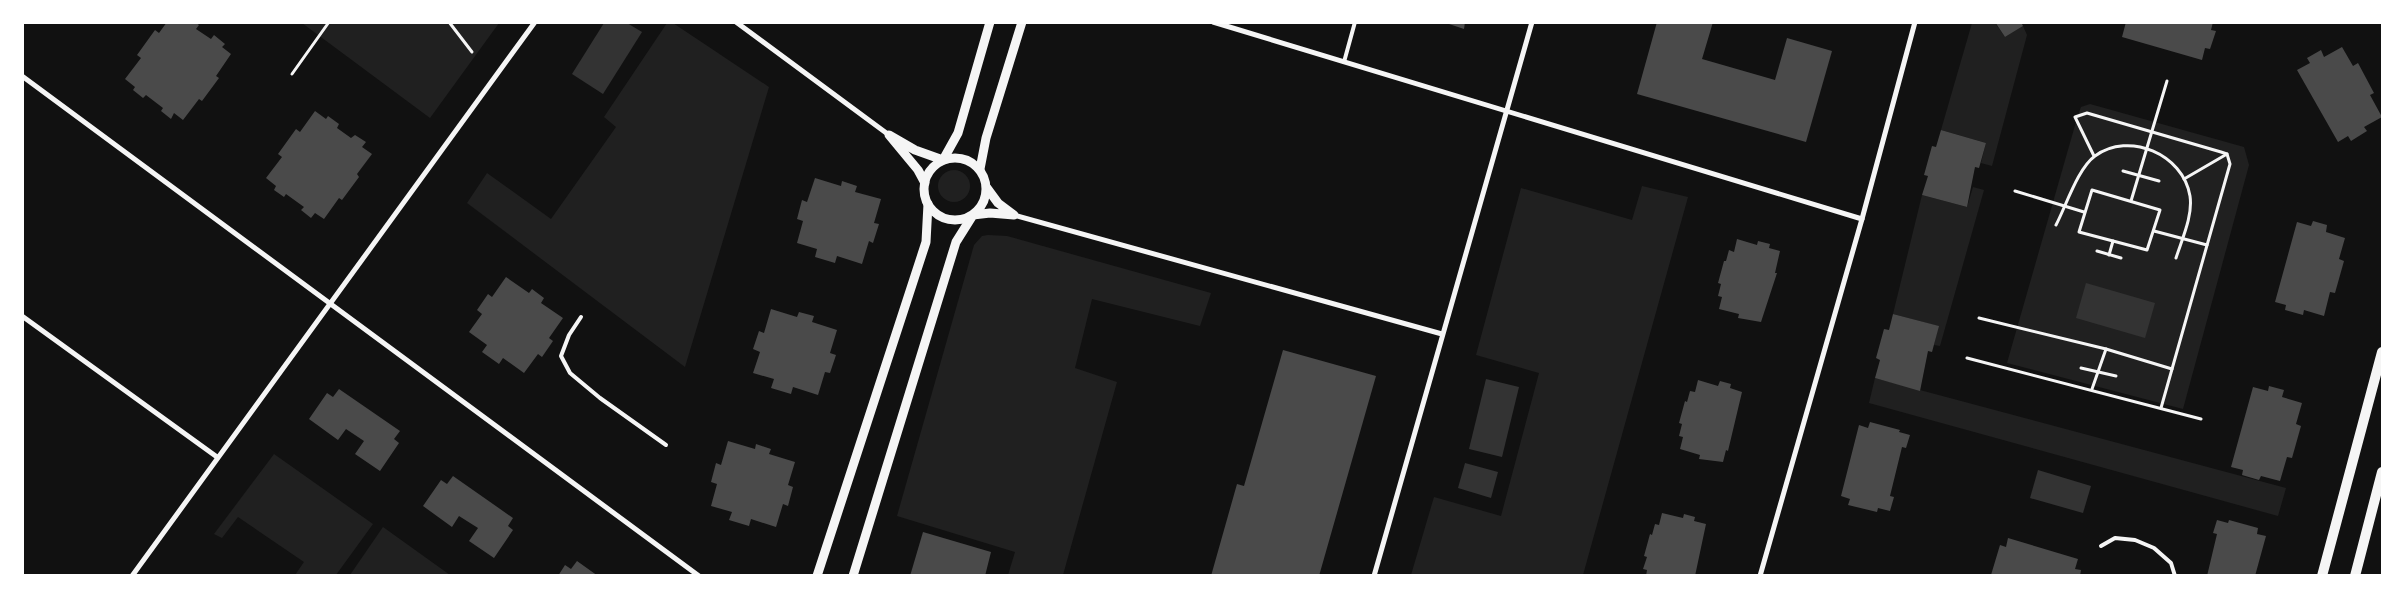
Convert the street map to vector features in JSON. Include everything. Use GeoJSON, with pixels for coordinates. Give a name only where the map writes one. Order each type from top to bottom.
{"type":"FeatureCollection","features":[{"type":"Feature","properties":{"kind":"main road"},"geometry":{"type":"LineString","coordinates":[[2322,576],[2382,352]]}},
{"type":"Feature","properties":{"kind":"main road"},"geometry":{"type":"LineString","coordinates":[[2354,576],[2382,472]]}},
{"type":"Feature","properties":{"kind":"street"},"geometry":{"type":"LineString","coordinates":[[132,576],[535,22]]}},
{"type":"Feature","properties":{"kind":"street"},"geometry":{"type":"LineString","coordinates":[[736,22],[889,135],[915,150],[943,160],[963,159],[980,170]]}},
{"type":"Feature","properties":{"kind":"street"},"geometry":{"type":"LineString","coordinates":[[990,22],[958,133],[943,160],[928,174],[925,183],[924,194],[934,212],[948,219],[963,219],[973,215],[990,213],[1014,215],[1442,334]]}},
{"type":"Feature","properties":{"kind":"street"},"geometry":{"type":"LineString","coordinates":[[1014,215],[998,203],[986,188],[980,170],[986,138],[1022,22]]}},
{"type":"Feature","properties":{"kind":"street"},"geometry":{"type":"LineString","coordinates":[[1213,22],[1862,219]]}},
{"type":"Feature","properties":{"kind":"street"},"geometry":{"type":"LineString","coordinates":[[1374,576],[1442,334],[1508,112],[1532,22]]}},
{"type":"Feature","properties":{"kind":"street"},"geometry":{"type":"LineString","coordinates":[[1760,576],[1862,219],[1914,22]]}},
{"type":"Feature","properties":{"kind":"street"},"geometry":{"type":"LineString","coordinates":[[22,76],[699,576]]}},
{"type":"Feature","properties":{"kind":"street"},"geometry":{"type":"LineString","coordinates":[[889,135],[918,170],[925,183]]}},
{"type":"Feature","properties":{"kind":"street"},"geometry":{"type":"LineString","coordinates":[[853,576],[956,242],[973,215],[981,208],[986,188]]}},
{"type":"Feature","properties":{"kind":"street"},"geometry":{"type":"LineString","coordinates":[[817,576],[926,242],[928,204]]}},
{"type":"Feature","properties":{"kind":"street"},"geometry":{"type":"LineString","coordinates":[[22,316],[218,457]]}},
{"type":"Feature","properties":{"kind":"lane"},"geometry":{"type":"LineString","coordinates":[[1344,62],[1356,22]]}},
{"type":"Feature","properties":{"kind":"lane"},"geometry":{"type":"LineString","coordinates":[[582,317],[569,335],[561,356],[570,372],[600,398],[666,445]]}},
{"type":"Feature","properties":{"kind":"lane"},"geometry":{"type":"LineString","coordinates":[[2101,546],[2115,538],[2135,540],[2154,548],[2171,563],[2175,576]]}},
{"type":"Feature","properties":{"kind":"path"},"geometry":{"type":"LineString","coordinates":[[292,74],[329,22]]}},
{"type":"Feature","properties":{"kind":"path"},"geometry":{"type":"LineString","coordinates":[[448,22],[472,52]]}},
{"type":"Feature","properties":{"kind":"path"},"geometry":{"type":"LineString","coordinates":[[2131,201],[2167,82]]}},
{"type":"Feature","properties":{"kind":"path"},"geometry":{"type":"LineString","coordinates":[[2094,156],[2075,117],[2087,113],[2227,154]]}},
{"type":"Feature","properties":{"kind":"path"},"geometry":{"type":"LineString","coordinates":[[2056,225],[2080,174],[2094,156],[2123,144],[2154,151],[2172,162],[2184,179],[2190,194],[2191,210],[2176,258]]}},
{"type":"Feature","properties":{"kind":"path"},"geometry":{"type":"LineString","coordinates":[[2184,179],[2227,154]]}},
{"type":"Feature","properties":{"kind":"path"},"geometry":{"type":"LineString","coordinates":[[2161,408],[2230,164],[2227,154]]}},
{"type":"Feature","properties":{"kind":"path"},"geometry":{"type":"LineString","coordinates":[[2122,170],[2158,181]]}},
{"type":"Feature","properties":{"kind":"path"},"geometry":{"type":"LineString","coordinates":[[2092,190],[2160,210],[2147,250],[2079,232],[2084,212],[2092,190]]}},
{"type":"Feature","properties":{"kind":"path"},"geometry":{"type":"LineString","coordinates":[[2015,191],[2084,212]]}},
{"type":"Feature","properties":{"kind":"path"},"geometry":{"type":"LineString","coordinates":[[2154,231],[2207,245]]}},
{"type":"Feature","properties":{"kind":"path"},"geometry":{"type":"LineString","coordinates":[[2109,255],[2113,241]]}},
{"type":"Feature","properties":{"kind":"path"},"geometry":{"type":"LineString","coordinates":[[2097,251],[2121,258]]}},
{"type":"Feature","properties":{"kind":"path"},"geometry":{"type":"LineString","coordinates":[[1979,318],[2073,343],[2106,349],[2172,369]]}},
{"type":"Feature","properties":{"kind":"path"},"geometry":{"type":"LineString","coordinates":[[2092,389],[2106,349]]}},
{"type":"Feature","properties":{"kind":"path"},"geometry":{"type":"LineString","coordinates":[[1967,358],[2092,389],[2201,419]]}},
{"type":"Feature","properties":{"kind":"path"},"geometry":{"type":"LineString","coordinates":[[2081,368],[2116,376]]}},
{"type":"Feature","properties":{"kind":"shaded area"},"geometry":{"type":"Polygon","coordinates":[[[302,23],[499,23],[430,118],[302,23]]]}},
{"type":"Feature","properties":{"kind":"shaded area"},"geometry":{"type":"Polygon","coordinates":[[[604,23],[627,23],[642,32],[603,94],[572,74],[604,23]]]}},
{"type":"Feature","properties":{"kind":"shaded area"},"geometry":{"type":"Polygon","coordinates":[[[667,23],[673,23],[769,87],[685,367],[467,203],[487,173],[551,219],[616,127],[604,117],[667,23]]]}},
{"type":"Feature","properties":{"kind":"shaded area"},"geometry":{"type":"Polygon","coordinates":[[[1972,23],[1995,23],[2005,37],[2023,26],[2027,35],[1992,166],[1981,163],[1986,143],[1941,130],[1972,23]]]}},
{"type":"Feature","properties":{"kind":"shaded area"},"geometry":{"type":"Polygon","coordinates":[[[2090,104],[2244,147],[2249,165],[2183,409],[2007,363],[2078,115],[2081,107],[2090,104]]]}},
{"type":"Feature","properties":{"kind":"shaded area"},"geometry":{"type":"Polygon","coordinates":[[[954,170],[960,171],[965,175],[969,180],[969,192],[965,197],[960,201],[954,202],[948,201],[943,197],[939,192],[938,186],[939,180],[943,175],[948,171],[954,170]]]}},
{"type":"Feature","properties":{"kind":"shaded area"},"geometry":{"type":"Polygon","coordinates":[[[1642,186],[1688,197],[1583,575],[1411,575],[1434,497],[1501,516],[1539,373],[1476,355],[1521,188],[1632,220],[1642,186]]]}},
{"type":"Feature","properties":{"kind":"shaded area"},"geometry":{"type":"Polygon","coordinates":[[[1973,187],[1984,190],[1940,346],[1934,345],[1938,326],[1893,314],[1922,195],[1967,207],[1973,187]]]}},
{"type":"Feature","properties":{"kind":"shaded area"},"geometry":{"type":"Polygon","coordinates":[[[982,236],[1007,236],[1211,293],[1200,326],[1092,299],[1075,368],[1117,382],[1063,575],[1008,575],[1015,552],[897,516],[974,245],[982,236]]]}},
{"type":"Feature","properties":{"kind":"shaded area"},"geometry":{"type":"Polygon","coordinates":[[[2086,283],[2155,303],[2145,338],[2076,318],[2086,283]]]}},
{"type":"Feature","properties":{"kind":"shaded area"},"geometry":{"type":"Polygon","coordinates":[[[1875,378],[2286,488],[2278,516],[1869,403],[1875,378]]]}},
{"type":"Feature","properties":{"kind":"shaded area"},"geometry":{"type":"Polygon","coordinates":[[[1486,379],[1519,387],[1502,457],[1469,449],[1486,379]]]}},
{"type":"Feature","properties":{"kind":"shaded area"},"geometry":{"type":"Polygon","coordinates":[[[274,454],[373,524],[336,575],[295,575],[304,562],[238,517],[222,538],[214,534],[274,454]]]}},
{"type":"Feature","properties":{"kind":"shaded area"},"geometry":{"type":"Polygon","coordinates":[[[1465,463],[1498,472],[1491,498],[1458,488],[1465,463]]]}},
{"type":"Feature","properties":{"kind":"shaded area"},"geometry":{"type":"Polygon","coordinates":[[[2038,470],[2091,486],[2083,513],[2030,498],[2038,470]]]}},
{"type":"Feature","properties":{"kind":"shaded area"},"geometry":{"type":"Polygon","coordinates":[[[383,527],[450,575],[350,575],[383,527]]]}},
{"type":"Feature","properties":{"kind":"building"},"geometry":{"type":"Polygon","coordinates":[[[167,22],[195,22],[199,25],[196,29],[211,39],[214,35],[225,44],[222,47],[231,54],[216,76],[219,78],[202,101],[199,99],[183,120],[174,113],[171,119],[161,111],[163,108],[146,95],[143,98],[133,90],[135,87],[125,79],[141,58],[137,55],[155,30],[159,33],[167,22]]]}},
{"type":"Feature","properties":{"kind":"building"},"geometry":{"type":"Polygon","coordinates":[[[1443,22],[1465,22],[1464,29],[1443,22]]]}},
{"type":"Feature","properties":{"kind":"building"},"geometry":{"type":"Polygon","coordinates":[[[1657,22],[1713,22],[1702,59],[1775,80],[1787,38],[1832,51],[1806,142],[1637,94],[1657,22]]]}},
{"type":"Feature","properties":{"kind":"building"},"geometry":{"type":"Polygon","coordinates":[[[1995,22],[2021,22],[2023,26],[2005,37],[1995,22]]]}},
{"type":"Feature","properties":{"kind":"building"},"geometry":{"type":"Polygon","coordinates":[[[2126,22],[2213,22],[2211,30],[2216,31],[2210,49],[2205,48],[2202,60],[2122,37],[2126,22]]]}},
{"type":"Feature","properties":{"kind":"building"},"geometry":{"type":"Polygon","coordinates":[[[2342,47],[2353,66],[2358,63],[2374,93],[2370,95],[2382,117],[2364,127],[2367,131],[2351,141],[2348,136],[2338,142],[2297,70],[2310,63],[2307,58],[2321,50],[2324,57],[2342,47]]]}},
{"type":"Feature","properties":{"kind":"building"},"geometry":{"type":"Polygon","coordinates":[[[315,111],[326,119],[328,116],[339,124],[337,128],[351,138],[355,135],[366,142],[362,147],[372,154],[357,174],[359,177],[342,200],[339,198],[324,219],[315,213],[311,218],[301,210],[304,207],[286,194],[284,197],[274,190],[276,186],[266,178],[282,157],[278,154],[296,129],[300,132],[315,111]]]}},
{"type":"Feature","properties":{"kind":"building"},"geometry":{"type":"Polygon","coordinates":[[[1941,130],[1986,143],[1979,168],[1975,167],[1967,207],[1922,195],[1928,176],[1924,175],[1932,146],[1936,147],[1941,130]]]}},
{"type":"Feature","properties":{"kind":"building"},"geometry":{"type":"Polygon","coordinates":[[[815,178],[841,186],[842,181],[857,186],[855,192],[881,199],[874,223],[879,224],[873,243],[869,241],[862,264],[837,256],[835,263],[815,257],[817,249],[797,243],[803,221],[797,219],[802,200],[807,202],[815,178]]]}},
{"type":"Feature","properties":{"kind":"building"},"geometry":{"type":"Polygon","coordinates":[[[2313,221],[2327,225],[2326,232],[2345,238],[2339,259],[2344,261],[2335,293],[2330,292],[2324,316],[2304,310],[2303,315],[2285,310],[2286,305],[2275,302],[2297,222],[2311,226],[2313,221]]]}},
{"type":"Feature","properties":{"kind":"building"},"geometry":{"type":"Polygon","coordinates":[[[1737,239],[1757,245],[1758,241],[1770,244],[1769,248],[1780,251],[1775,273],[1777,273],[1761,322],[1738,318],[1739,314],[1719,309],[1722,297],[1718,296],[1721,284],[1718,283],[1724,261],[1726,261],[1729,250],[1734,252],[1737,239]]]}},
{"type":"Feature","properties":{"kind":"building"},"geometry":{"type":"Polygon","coordinates":[[[506,277],[529,293],[532,289],[544,298],[541,303],[563,318],[549,338],[553,341],[542,357],[538,354],[524,373],[503,358],[499,364],[482,352],[487,345],[469,332],[482,314],[477,310],[488,294],[492,297],[506,277]]]}},
{"type":"Feature","properties":{"kind":"building"},"geometry":{"type":"Polygon","coordinates":[[[771,309],[797,317],[799,312],[814,316],[812,322],[837,330],[830,353],[836,355],[830,373],[825,372],[818,395],[793,387],[791,394],[771,388],[774,379],[753,373],[760,352],[753,349],[759,331],[764,333],[771,309]]]}},
{"type":"Feature","properties":{"kind":"building"},"geometry":{"type":"Polygon","coordinates":[[[1893,314],[1939,326],[1932,352],[1928,351],[1920,391],[1875,378],[1880,360],[1876,358],[1884,329],[1889,330],[1893,314]]]}},
{"type":"Feature","properties":{"kind":"building"},"geometry":{"type":"Polygon","coordinates":[[[1283,350],[1376,376],[1319,576],[1211,576],[1237,484],[1244,486],[1283,350]]]}},
{"type":"Feature","properties":{"kind":"building"},"geometry":{"type":"Polygon","coordinates":[[[1698,380],[1718,386],[1720,381],[1731,384],[1730,388],[1742,392],[1728,451],[1726,450],[1723,462],[1699,459],[1700,455],[1680,449],[1683,437],[1679,436],[1682,424],[1679,423],[1685,401],[1687,402],[1690,391],[1695,392],[1698,380]]]}},
{"type":"Feature","properties":{"kind":"building"},"geometry":{"type":"Polygon","coordinates":[[[2269,386],[2284,390],[2282,397],[2302,403],[2296,424],[2301,426],[2292,458],[2287,457],[2280,481],[2261,476],[2259,480],[2242,475],[2243,470],[2231,467],[2253,387],[2268,391],[2269,386]]]}},
{"type":"Feature","properties":{"kind":"building"},"geometry":{"type":"Polygon","coordinates":[[[339,389],[400,431],[394,439],[399,443],[380,471],[355,454],[364,441],[346,429],[338,440],[309,419],[327,393],[333,397],[339,389]]]}},
{"type":"Feature","properties":{"kind":"building"},"geometry":{"type":"Polygon","coordinates":[[[1870,422],[1900,430],[1899,432],[1910,435],[1906,448],[1902,447],[1890,496],[1894,497],[1890,511],[1878,508],[1877,512],[1848,505],[1850,499],[1841,496],[1859,425],[1868,428],[1870,422]]]}},
{"type":"Feature","properties":{"kind":"building"},"geometry":{"type":"Polygon","coordinates":[[[728,441],[755,449],[756,444],[771,449],[769,454],[795,462],[788,485],[793,487],[788,506],[783,504],[776,527],[751,519],[749,526],[729,520],[732,512],[711,506],[717,484],[711,482],[716,463],[721,465],[728,441]]]}},
{"type":"Feature","properties":{"kind":"building"},"geometry":{"type":"Polygon","coordinates":[[[453,476],[513,518],[508,526],[513,530],[494,558],[469,541],[478,528],[459,516],[452,527],[423,506],[441,480],[447,484],[453,476]]]}},
{"type":"Feature","properties":{"kind":"building"},"geometry":{"type":"Polygon","coordinates":[[[1662,513],[1683,518],[1684,514],[1695,517],[1694,521],[1706,524],[1695,576],[1646,576],[1647,570],[1643,569],[1647,557],[1644,556],[1650,534],[1652,535],[1655,524],[1659,525],[1662,513]]]}},
{"type":"Feature","properties":{"kind":"building"},"geometry":{"type":"Polygon","coordinates":[[[2217,520],[2228,523],[2229,520],[2258,528],[2257,534],[2266,536],[2255,576],[2207,576],[2217,534],[2213,533],[2217,520]]]}},
{"type":"Feature","properties":{"kind":"building"},"geometry":{"type":"Polygon","coordinates":[[[923,532],[991,552],[985,576],[910,576],[923,532]]]}},
{"type":"Feature","properties":{"kind":"building"},"geometry":{"type":"Polygon","coordinates":[[[2008,538],[2078,559],[2075,569],[2081,570],[2080,576],[1991,575],[2000,545],[2006,547],[2008,538]]]}},
{"type":"Feature","properties":{"kind":"building"},"geometry":{"type":"Polygon","coordinates":[[[577,561],[598,576],[558,576],[565,565],[571,569],[577,561]]]}}]}
